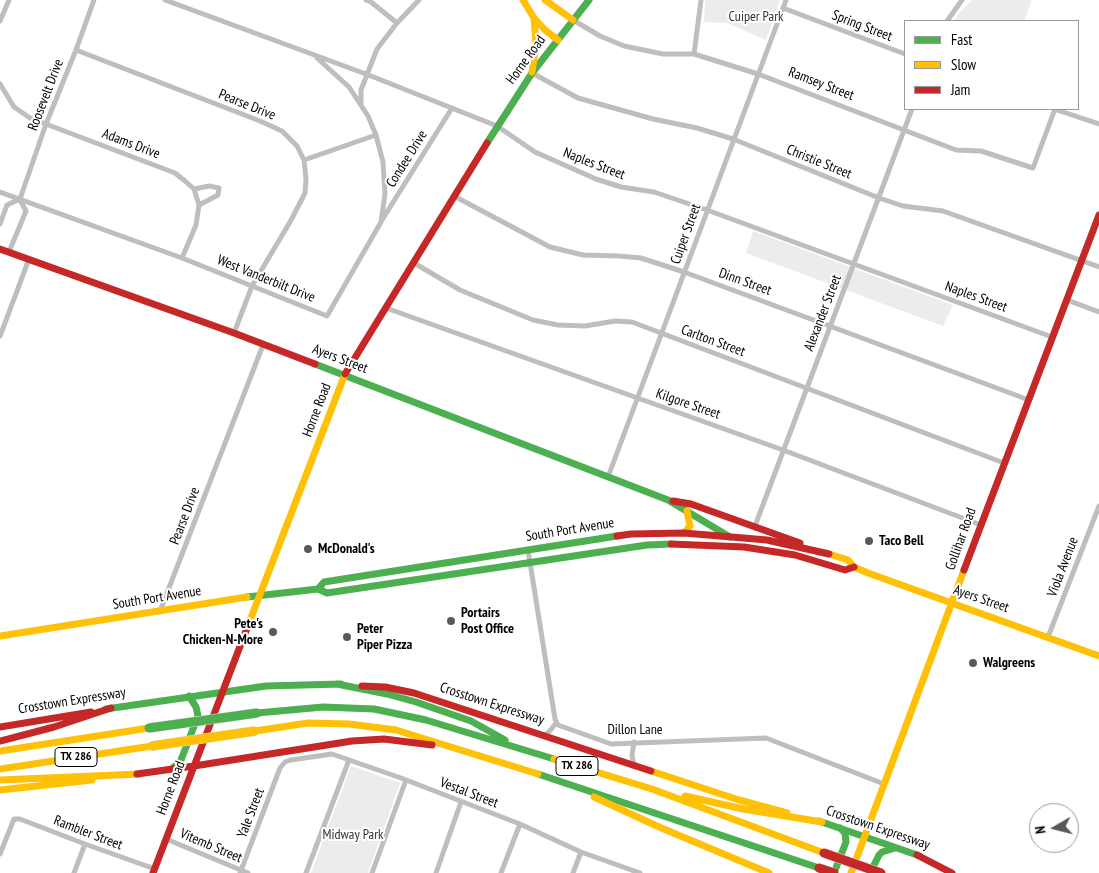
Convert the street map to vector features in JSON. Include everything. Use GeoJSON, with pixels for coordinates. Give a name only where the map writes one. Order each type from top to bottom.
{"type":"FeatureCollection","features":[{"type":"Feature","properties":{"kind":"main road"},"geometry":{"type":"LineString","coordinates":[[523,0],[534,18],[558,40]]}},
{"type":"Feature","properties":{"kind":"main road","name":"Ramsey Street"},"geometry":{"type":"LineString","coordinates":[[545,0],[573,20]]}},
{"type":"Feature","properties":{"kind":"main road","name":"Horne Road"},"geometry":{"type":"LineString","coordinates":[[154,871],[345,375],[497,126],[532,72],[588,0]]}},
{"type":"Feature","properties":{"kind":"main road"},"geometry":{"type":"LineString","coordinates":[[532,72],[536,45],[534,18]]}},
{"type":"Feature","properties":{"kind":"main road","name":"Gollihar Road"},"geometry":{"type":"LineString","coordinates":[[851,873],[1099,215]]}},
{"type":"Feature","properties":{"kind":"main road","name":"Ayers Street"},"geometry":{"type":"LineString","coordinates":[[0,249],[234,333],[668,500],[730,541],[787,553],[845,570],[854,567]]}},
{"type":"Feature","properties":{"kind":"main road","name":"Ayers Street"},"geometry":{"type":"LineString","coordinates":[[668,500],[691,504],[755,526],[848,560],[854,567],[1099,656]]}},
{"type":"Feature","properties":{"kind":"main road"},"geometry":{"type":"LineString","coordinates":[[684,533],[690,526],[687,511]]}},
{"type":"Feature","properties":{"kind":"main road","name":"South Port Avenue"},"geometry":{"type":"LineString","coordinates":[[318,589],[324,582],[631,534],[684,533],[730,541]]}},
{"type":"Feature","properties":{"kind":"main road","name":"South Port Avenue"},"geometry":{"type":"LineString","coordinates":[[0,636],[259,596],[318,589],[327,593],[648,545],[767,540],[829,554]]}},
{"type":"Feature","properties":{"kind":"main road"},"geometry":{"type":"LineString","coordinates":[[337,684],[416,702],[471,721],[523,750]]}},
{"type":"Feature","properties":{"kind":"main road","name":"Crosstown Expressway"},"geometry":{"type":"LineString","coordinates":[[0,727],[111,708],[266,686],[337,684],[385,687],[414,693],[739,800],[822,822],[865,836],[958,873]]}},
{"type":"Feature","properties":{"kind":"main road"},"geometry":{"type":"LineString","coordinates":[[172,769],[181,760],[198,716],[196,706],[189,696]]}},
{"type":"Feature","properties":{"kind":"main road"},"geometry":{"type":"LineString","coordinates":[[0,741],[54,727],[111,708]]}},
{"type":"Feature","properties":{"kind":"main road","name":"TX 286"},"geometry":{"type":"LineString","coordinates":[[0,751],[257,713],[323,708],[374,709],[426,720],[652,789],[881,873]]}},
{"type":"Feature","properties":{"kind":"main road","name":"TX 286"},"geometry":{"type":"LineString","coordinates":[[0,769],[308,723],[349,724],[396,730],[460,749],[834,873]]}},
{"type":"Feature","properties":{"kind":"main road"},"geometry":{"type":"LineString","coordinates":[[0,790],[140,774],[352,741],[384,739],[460,749]]}},
{"type":"Feature","properties":{"kind":"main road"},"geometry":{"type":"LineString","coordinates":[[0,780],[140,774]]}},
{"type":"Feature","properties":{"kind":"main road"},"geometry":{"type":"LineString","coordinates":[[555,779],[658,827],[769,873]]}},
{"type":"Feature","properties":{"kind":"main road"},"geometry":{"type":"LineString","coordinates":[[652,789],[743,809],[822,822]]}},
{"type":"Feature","properties":{"kind":"main road"},"geometry":{"type":"LineString","coordinates":[[834,873],[846,842],[845,833],[840,828]]}},
{"type":"Feature","properties":{"kind":"main road"},"geometry":{"type":"LineString","coordinates":[[870,873],[882,852],[895,848]]}},
{"type":"Feature","properties":{"kind":"main road"},"geometry":{"type":"LineString","coordinates":[[917,856],[952,873]]}},
{"type":"Feature","properties":{"kind":"street"},"geometry":{"type":"LineString","coordinates":[[0,22],[9,0]]}},
{"type":"Feature","properties":{"kind":"street","name":"Roosevelt Drive"},"geometry":{"type":"LineString","coordinates":[[9,252],[26,211],[20,200],[46,124],[94,0]]}},
{"type":"Feature","properties":{"kind":"street","name":"Naples Street"},"geometry":{"type":"LineString","coordinates":[[166,0],[366,74],[497,126],[534,152],[596,179],[621,187],[654,192],[707,210],[1052,337]]}},
{"type":"Feature","properties":{"kind":"street"},"geometry":{"type":"LineString","coordinates":[[366,0],[396,23]]}},
{"type":"Feature","properties":{"kind":"street"},"geometry":{"type":"LineString","coordinates":[[361,104],[361,90],[366,74],[378,49],[396,23],[419,0]]}},
{"type":"Feature","properties":{"kind":"street"},"geometry":{"type":"LineString","coordinates":[[694,54],[701,0]]}},
{"type":"Feature","properties":{"kind":"street","name":"Cuiper Street"},"geometry":{"type":"LineString","coordinates":[[608,477],[786,0]]}},
{"type":"Feature","properties":{"kind":"street"},"geometry":{"type":"LineString","coordinates":[[948,20],[960,2],[951,0]]}},
{"type":"Feature","properties":{"kind":"street","name":"Spring Street"},"geometry":{"type":"LineString","coordinates":[[783,8],[904,54]]}},
{"type":"Feature","properties":{"kind":"street","name":"Ramsey Street"},"geometry":{"type":"LineString","coordinates":[[573,20],[600,36],[624,46],[663,54],[694,54],[758,74],[956,150],[982,151],[1033,168],[1054,110]]}},
{"type":"Feature","properties":{"kind":"street","name":"Pearse Drive"},"geometry":{"type":"LineString","coordinates":[[76,50],[282,131],[296,146],[304,160]]}},
{"type":"Feature","properties":{"kind":"street","name":"West Vanderbilt Drive"},"geometry":{"type":"LineString","coordinates":[[0,192],[182,258],[327,316],[381,222],[385,194],[382,162],[376,135],[361,104],[349,87],[314,56]]}},
{"type":"Feature","properties":{"kind":"street","name":"Christie Street"},"geometry":{"type":"LineString","coordinates":[[532,72],[578,98],[653,120],[697,128],[733,139],[878,198],[903,206],[944,211],[1099,267]]}},
{"type":"Feature","properties":{"kind":"street","name":"Adams Drive"},"geometry":{"type":"LineString","coordinates":[[0,84],[14,107],[30,118],[175,173],[194,189]]}},
{"type":"Feature","properties":{"kind":"street","name":"Condee Drive"},"geometry":{"type":"LineString","coordinates":[[381,222],[452,108]]}},
{"type":"Feature","properties":{"kind":"street","name":"Alexander Street"},"geometry":{"type":"LineString","coordinates":[[755,526],[912,110]]}},
{"type":"Feature","properties":{"kind":"street"},"geometry":{"type":"LineString","coordinates":[[1057,110],[1099,124]]}},
{"type":"Feature","properties":{"kind":"street"},"geometry":{"type":"LineString","coordinates":[[234,333],[252,286],[305,193],[304,160],[376,135]]}},
{"type":"Feature","properties":{"kind":"street"},"geometry":{"type":"LineString","coordinates":[[182,258],[196,225],[199,205],[194,189],[209,186],[218,188],[218,195],[199,205]]}},
{"type":"Feature","properties":{"kind":"street","name":"Dinn Street"},"geometry":{"type":"LineString","coordinates":[[454,196],[550,247],[583,255],[641,258],[684,272],[1028,400]]}},
{"type":"Feature","properties":{"kind":"street","name":"Roosevelt Drive"},"geometry":{"type":"LineString","coordinates":[[0,224],[7,205],[20,200]]}},
{"type":"Feature","properties":{"kind":"street"},"geometry":{"type":"LineString","coordinates":[[0,336],[29,259]]}},
{"type":"Feature","properties":{"kind":"street","name":"Carlton Street"},"geometry":{"type":"LineString","coordinates":[[414,263],[460,290],[533,320],[558,325],[586,326],[615,321],[632,322],[1004,463]]}},
{"type":"Feature","properties":{"kind":"street"},"geometry":{"type":"LineString","coordinates":[[1067,300],[1099,312]]}},
{"type":"Feature","properties":{"kind":"street","name":"Kilgore Street"},"geometry":{"type":"LineString","coordinates":[[386,308],[783,450],[981,525]]}},
{"type":"Feature","properties":{"kind":"street","name":"Pearse Drive"},"geometry":{"type":"LineString","coordinates":[[160,611],[263,345]]}},
{"type":"Feature","properties":{"kind":"street","name":"Viola Avenue"},"geometry":{"type":"LineString","coordinates":[[1048,637],[1099,506]]}},
{"type":"Feature","properties":{"kind":"street"},"geometry":{"type":"LineString","coordinates":[[528,550],[556,723],[548,733],[542,736]]}},
{"type":"Feature","properties":{"kind":"street","name":"Dillon Lane"},"geometry":{"type":"LineString","coordinates":[[556,723],[605,743],[766,738],[884,784]]}},
{"type":"Feature","properties":{"kind":"street"},"geometry":{"type":"LineString","coordinates":[[634,742],[632,755],[634,766]]}},
{"type":"Feature","properties":{"kind":"street","name":"Vestal Street"},"geometry":{"type":"LineString","coordinates":[[285,762],[332,754],[520,824],[581,852],[640,873]]}},
{"type":"Feature","properties":{"kind":"street"},"geometry":{"type":"LineString","coordinates":[[306,873],[350,760]]}},
{"type":"Feature","properties":{"kind":"street","name":"Yale Street"},"geometry":{"type":"LineString","coordinates":[[240,872],[280,768],[285,762]]}},
{"type":"Feature","properties":{"kind":"street"},"geometry":{"type":"LineString","coordinates":[[372,873],[406,780]]}},
{"type":"Feature","properties":{"kind":"street"},"geometry":{"type":"LineString","coordinates":[[436,873],[462,802]]}},
{"type":"Feature","properties":{"kind":"street","name":"Rambler Street"},"geometry":{"type":"LineString","coordinates":[[0,854],[14,819],[20,819],[154,871]]}},
{"type":"Feature","properties":{"kind":"street"},"geometry":{"type":"LineString","coordinates":[[501,873],[520,824]]}},
{"type":"Feature","properties":{"kind":"street","name":"Vitemb Street"},"geometry":{"type":"LineString","coordinates":[[166,839],[240,872],[248,873]]}},
{"type":"Feature","properties":{"kind":"street"},"geometry":{"type":"LineString","coordinates":[[74,873],[85,844]]}},
{"type":"Feature","properties":{"kind":"street"},"geometry":{"type":"LineString","coordinates":[[574,873],[581,852]]}},
{"type":"Feature","properties":{"kind":"green space","name":"Cuiper Park"},"geometry":{"type":"Polygon","coordinates":[[[705,0],[780,0],[766,40],[727,23],[704,22],[705,0]]]}},
{"type":"Feature","properties":{"kind":"green space"},"geometry":{"type":"Polygon","coordinates":[[[972,0],[1032,0],[1024,20],[955,20],[972,0]]]}},
{"type":"Feature","properties":{"kind":"green space"},"geometry":{"type":"Polygon","coordinates":[[[753,231],[953,305],[943,326],[746,253],[753,231]]]}},
{"type":"Feature","properties":{"kind":"green space","name":"Midway Park"},"geometry":{"type":"Polygon","coordinates":[[[351,766],[400,783],[368,873],[311,873],[351,766]]]}},
{"type":"Feature","properties":{"kind":"traffic: fast"},"geometry":{"type":"LineString","coordinates":[[487,143],[532,73],[589,0]]}},
{"type":"Feature","properties":{"kind":"traffic: fast"},"geometry":{"type":"LineString","coordinates":[[315,364],[668,500],[730,537]]}},
{"type":"Feature","properties":{"kind":"traffic: fast"},"geometry":{"type":"LineString","coordinates":[[318,589],[324,582],[617,536]]}},
{"type":"Feature","properties":{"kind":"traffic: fast"},"geometry":{"type":"LineString","coordinates":[[247,597],[318,589],[327,593],[647,545],[671,544]]}},
{"type":"Feature","properties":{"kind":"traffic: fast"},"geometry":{"type":"LineString","coordinates":[[337,684],[416,702],[471,721],[505,740]]}},
{"type":"Feature","properties":{"kind":"traffic: fast"},"geometry":{"type":"LineString","coordinates":[[106,709],[266,686],[341,684]]}},
{"type":"Feature","properties":{"kind":"traffic: fast"},"geometry":{"type":"LineString","coordinates":[[172,769],[181,760],[198,716],[196,707],[189,696]]}},
{"type":"Feature","properties":{"kind":"traffic: fast"},"geometry":{"type":"LineString","coordinates":[[257,713],[323,707],[374,709],[426,720],[554,759]]}},
{"type":"Feature","properties":{"kind":"traffic: fast"},"geometry":{"type":"LineString","coordinates":[[149,728],[257,713]]}},
{"type":"Feature","properties":{"kind":"traffic: fast"},"geometry":{"type":"LineString","coordinates":[[538,774],[819,868]]}},
{"type":"Feature","properties":{"kind":"traffic: fast"},"geometry":{"type":"LineString","coordinates":[[819,821],[920,856]]}},
{"type":"Feature","properties":{"kind":"traffic: fast"},"geometry":{"type":"LineString","coordinates":[[834,873],[846,842],[845,833],[840,828]]}},
{"type":"Feature","properties":{"kind":"traffic: fast"},"geometry":{"type":"LineString","coordinates":[[870,873],[879,855],[882,852],[895,848]]}},
{"type":"Feature","properties":{"kind":"traffic: slow"},"geometry":{"type":"LineString","coordinates":[[523,0],[534,18],[558,40]]}},
{"type":"Feature","properties":{"kind":"traffic: slow"},"geometry":{"type":"LineString","coordinates":[[545,0],[573,20]]}},
{"type":"Feature","properties":{"kind":"traffic: slow"},"geometry":{"type":"LineString","coordinates":[[532,72],[536,45],[534,18]]}},
{"type":"Feature","properties":{"kind":"traffic: slow"},"geometry":{"type":"LineString","coordinates":[[249,623],[345,374]]}},
{"type":"Feature","properties":{"kind":"traffic: slow"},"geometry":{"type":"LineString","coordinates":[[684,533],[690,526],[687,511]]}},
{"type":"Feature","properties":{"kind":"traffic: slow"},"geometry":{"type":"LineString","coordinates":[[826,553],[848,560],[854,567],[868,573],[1099,656]]}},
{"type":"Feature","properties":{"kind":"traffic: slow"},"geometry":{"type":"LineString","coordinates":[[851,873],[964,570]]}},
{"type":"Feature","properties":{"kind":"traffic: slow"},"geometry":{"type":"LineString","coordinates":[[0,636],[247,597]]}},
{"type":"Feature","properties":{"kind":"traffic: slow"},"geometry":{"type":"LineString","coordinates":[[255,731],[308,723],[349,724],[396,730],[538,774]]}},
{"type":"Feature","properties":{"kind":"traffic: slow"},"geometry":{"type":"LineString","coordinates":[[0,751],[149,728]]}},
{"type":"Feature","properties":{"kind":"traffic: slow"},"geometry":{"type":"LineString","coordinates":[[152,746],[255,731]]}},
{"type":"Feature","properties":{"kind":"traffic: slow"},"geometry":{"type":"LineString","coordinates":[[0,769],[152,746]]}},
{"type":"Feature","properties":{"kind":"traffic: slow"},"geometry":{"type":"LineString","coordinates":[[554,759],[652,789],[824,853]]}},
{"type":"Feature","properties":{"kind":"traffic: slow"},"geometry":{"type":"LineString","coordinates":[[651,771],[739,800],[787,813]]}},
{"type":"Feature","properties":{"kind":"traffic: slow"},"geometry":{"type":"LineString","coordinates":[[0,780],[140,774]]}},
{"type":"Feature","properties":{"kind":"traffic: slow"},"geometry":{"type":"LineString","coordinates":[[0,790],[92,780]]}},
{"type":"Feature","properties":{"kind":"traffic: slow"},"geometry":{"type":"LineString","coordinates":[[685,796],[743,809],[822,822]]}},
{"type":"Feature","properties":{"kind":"traffic: slow"},"geometry":{"type":"LineString","coordinates":[[594,797],[659,827],[769,873]]}},
{"type":"Feature","properties":{"kind":"traffic: jam"},"geometry":{"type":"LineString","coordinates":[[345,374],[487,143]]}},
{"type":"Feature","properties":{"kind":"traffic: jam"},"geometry":{"type":"LineString","coordinates":[[964,570],[1099,215]]}},
{"type":"Feature","properties":{"kind":"traffic: jam"},"geometry":{"type":"LineString","coordinates":[[0,249],[315,364]]}},
{"type":"Feature","properties":{"kind":"traffic: jam"},"geometry":{"type":"LineString","coordinates":[[673,501],[691,504],[800,543]]}},
{"type":"Feature","properties":{"kind":"traffic: jam"},"geometry":{"type":"LineString","coordinates":[[617,536],[684,533],[767,540],[829,554]]}},
{"type":"Feature","properties":{"kind":"traffic: jam"},"geometry":{"type":"LineString","coordinates":[[671,544],[744,547],[795,555],[845,570],[854,567]]}},
{"type":"Feature","properties":{"kind":"traffic: jam"},"geometry":{"type":"LineString","coordinates":[[153,873],[249,623]]}},
{"type":"Feature","properties":{"kind":"traffic: jam"},"geometry":{"type":"LineString","coordinates":[[362,686],[385,687],[414,693],[651,771]]}},
{"type":"Feature","properties":{"kind":"traffic: jam"},"geometry":{"type":"LineString","coordinates":[[0,741],[54,727],[111,708]]}},
{"type":"Feature","properties":{"kind":"traffic: jam"},"geometry":{"type":"LineString","coordinates":[[0,727],[91,712]]}},
{"type":"Feature","properties":{"kind":"traffic: jam"},"geometry":{"type":"LineString","coordinates":[[194,766],[352,741],[384,739],[432,745]]}},
{"type":"Feature","properties":{"kind":"traffic: jam"},"geometry":{"type":"LineString","coordinates":[[137,774],[194,766]]}},
{"type":"Feature","properties":{"kind":"traffic: jam"},"geometry":{"type":"LineString","coordinates":[[824,853],[881,873]]}},
{"type":"Feature","properties":{"kind":"traffic: jam"},"geometry":{"type":"LineString","coordinates":[[917,855],[952,873]]}},
{"type":"Feature","properties":{"kind":"traffic: jam"},"geometry":{"type":"LineString","coordinates":[[819,868],[834,873]]}},
{"type":"Feature","properties":{"kind":"place","name":"Taco Bell"},"geometry":{"type":"Point","coordinates":[869,541]}},
{"type":"Feature","properties":{"kind":"place","name":"McDonald's"},"geometry":{"type":"Point","coordinates":[308,549]}},
{"type":"Feature","properties":{"kind":"place","name":"Portairs Post Office"},"geometry":{"type":"Point","coordinates":[451,621]}},
{"type":"Feature","properties":{"kind":"place","name":"Pete's Chicken-N-More"},"geometry":{"type":"Point","coordinates":[273,632]}},
{"type":"Feature","properties":{"kind":"place","name":"Peter Piper Pizza"},"geometry":{"type":"Point","coordinates":[347,637]}},
{"type":"Feature","properties":{"kind":"place","name":"Walgreens"},"geometry":{"type":"Point","coordinates":[973,663]}}]}
